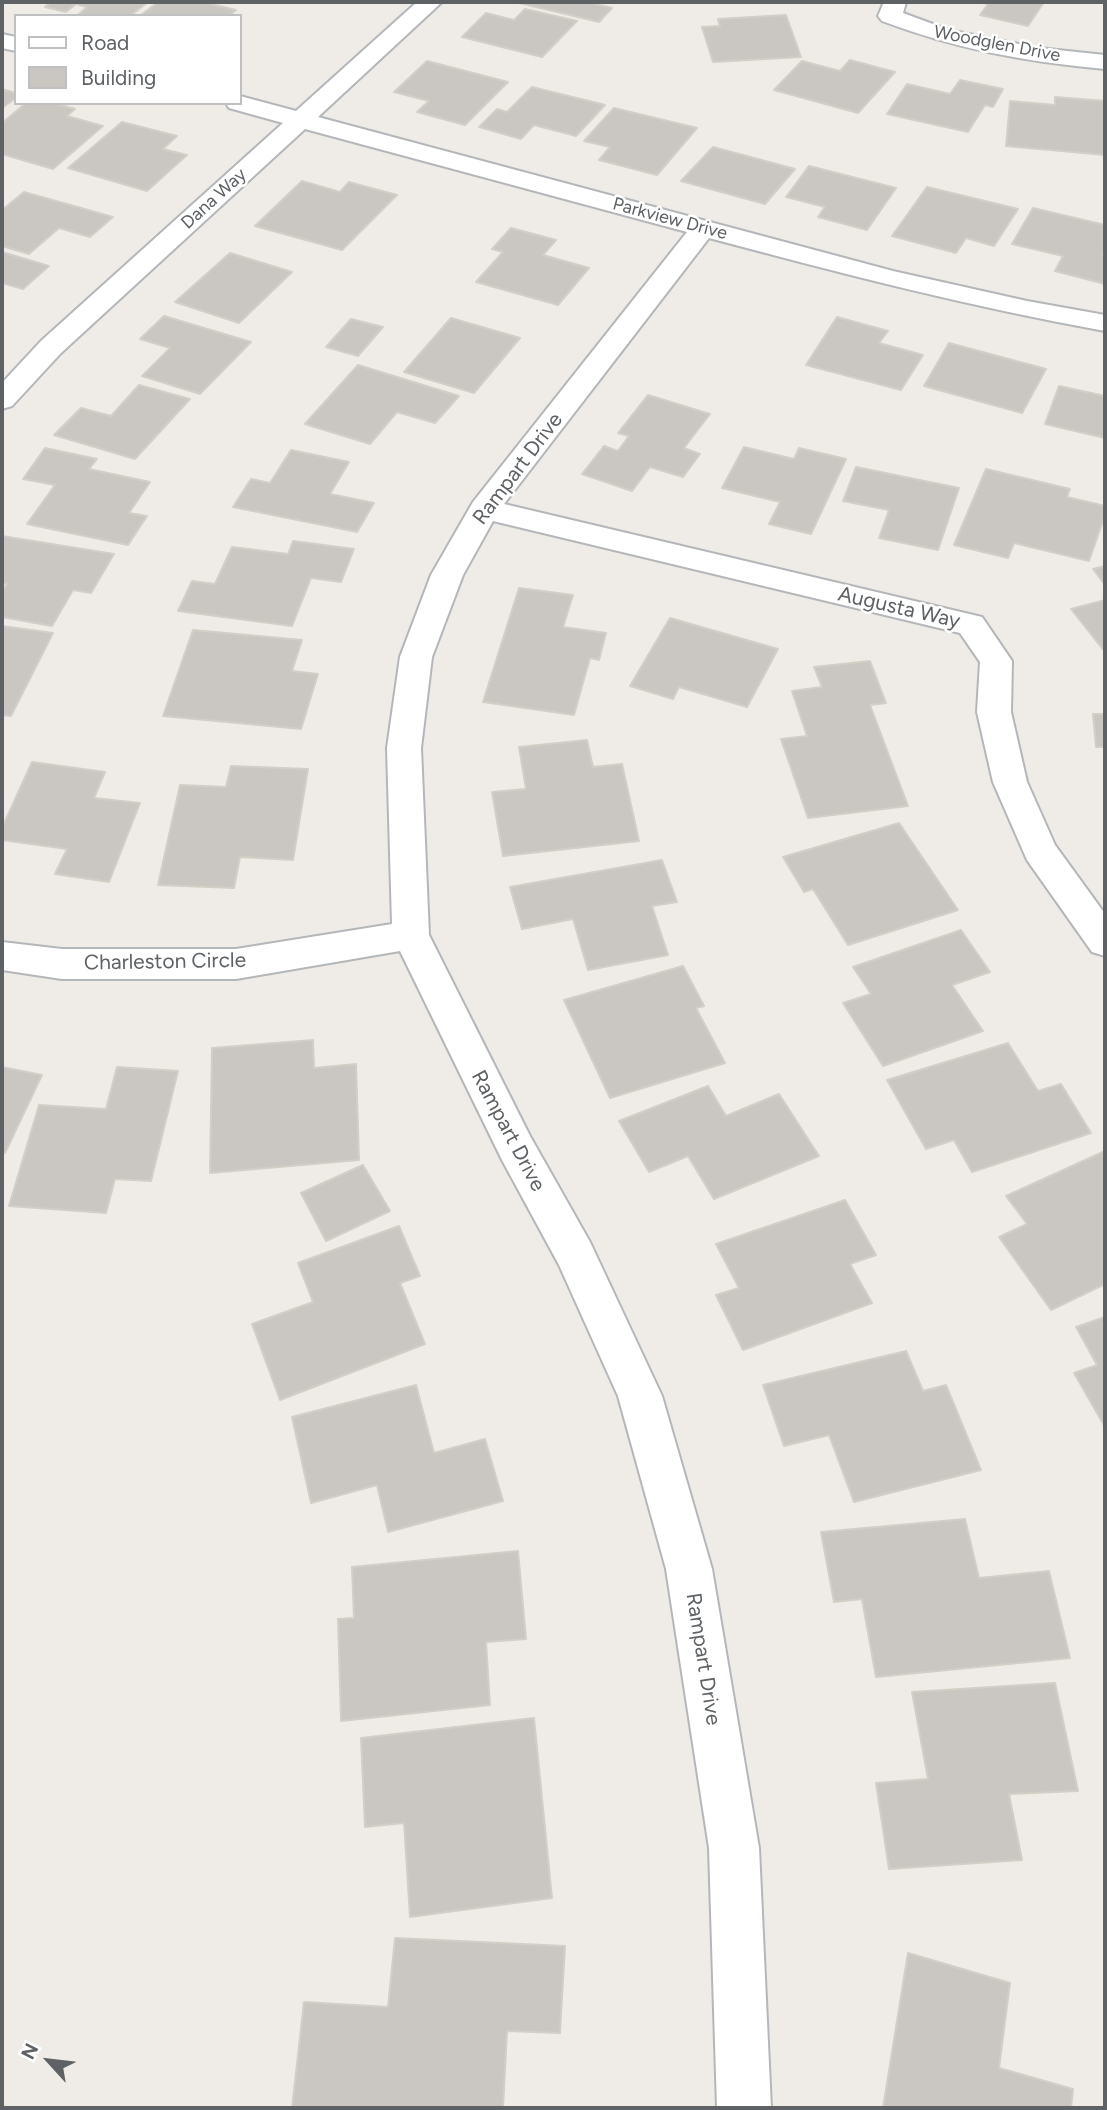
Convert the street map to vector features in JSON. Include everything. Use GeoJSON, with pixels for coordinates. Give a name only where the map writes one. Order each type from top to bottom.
{"type":"FeatureCollection","features":[{"type":"Feature","properties":{"kind":"street","name":"Dana Way"},"geometry":{"type":"LineString","coordinates":[[2,400],[51,347],[430,2]]}},
{"type":"Feature","properties":{"kind":"street","name":"Woodglen Drive"},"geometry":{"type":"LineString","coordinates":[[893,9],[943,36],[1039,55],[1105,62]]}},
{"type":"Feature","properties":{"kind":"street","name":"Parkview Drive"},"geometry":{"type":"LineString","coordinates":[[242,104],[889,278],[1027,309],[1105,323]]}},
{"type":"Feature","properties":{"kind":"street","name":"Rampart Drive"},"geometry":{"type":"LineString","coordinates":[[704,227],[484,509],[447,575],[416,657],[404,748],[411,935],[516,1148],[575,1255],[640,1396],[689,1569],[734,1849],[744,2108]]}},
{"type":"Feature","properties":{"kind":"street","name":"Augusta Way"},"geometry":{"type":"LineString","coordinates":[[484,509],[971,625],[996,661],[993,712],[1010,782],[1040,851],[1105,942]]}},
{"type":"Feature","properties":{"kind":"street","name":"Charleston Circle"},"geometry":{"type":"LineString","coordinates":[[2,956],[62,964],[236,964],[411,935]]}},
{"type":"Feature","properties":{"kind":"building"},"geometry":{"type":"Polygon","coordinates":[[[51,2],[148,2],[133,14],[79,14],[87,7],[76,4],[66,12],[45,7],[51,2]]]}},
{"type":"Feature","properties":{"kind":"building"},"geometry":{"type":"Polygon","coordinates":[[[158,2],[202,2],[236,10],[231,14],[143,14],[158,2]]]}},
{"type":"Feature","properties":{"kind":"building"},"geometry":{"type":"Polygon","coordinates":[[[515,2],[586,2],[612,8],[599,22],[515,2]]]}},
{"type":"Feature","properties":{"kind":"building"},"geometry":{"type":"Polygon","coordinates":[[[979,2],[1044,2],[1028,26],[980,15],[988,4],[979,2]]]}},
{"type":"Feature","properties":{"kind":"building"},"geometry":{"type":"Polygon","coordinates":[[[525,9],[577,21],[542,57],[462,37],[486,13],[514,20],[525,9]]]}},
{"type":"Feature","properties":{"kind":"building"},"geometry":{"type":"Polygon","coordinates":[[[786,15],[801,57],[713,62],[702,27],[720,26],[718,19],[786,15]]]}},
{"type":"Feature","properties":{"kind":"building"},"geometry":{"type":"Polygon","coordinates":[[[850,60],[895,72],[858,113],[774,90],[802,61],[840,71],[850,60]]]}},
{"type":"Feature","properties":{"kind":"building"},"geometry":{"type":"Polygon","coordinates":[[[427,61],[508,82],[465,125],[417,112],[429,101],[394,92],[427,61]]]}},
{"type":"Feature","properties":{"kind":"building"},"geometry":{"type":"Polygon","coordinates":[[[960,80],[1003,89],[993,107],[985,105],[968,132],[887,114],[907,84],[950,94],[960,80]]]}},
{"type":"Feature","properties":{"kind":"building"},"geometry":{"type":"Polygon","coordinates":[[[532,87],[605,105],[576,136],[534,125],[521,139],[479,127],[497,109],[507,112],[532,87]]]}},
{"type":"Feature","properties":{"kind":"building"},"geometry":{"type":"Polygon","coordinates":[[[2,89],[14,92],[14,99],[2,108],[2,89]]]}},
{"type":"Feature","properties":{"kind":"building"},"geometry":{"type":"Polygon","coordinates":[[[1055,97],[1105,101],[1105,155],[1006,146],[1010,101],[1055,105],[1055,97]]]}},
{"type":"Feature","properties":{"kind":"building"},"geometry":{"type":"Polygon","coordinates":[[[24,105],[61,105],[75,109],[67,116],[103,126],[53,169],[2,154],[2,123],[24,105]]]}},
{"type":"Feature","properties":{"kind":"building"},"geometry":{"type":"Polygon","coordinates":[[[614,108],[697,128],[657,175],[599,160],[610,147],[584,141],[614,108]]]}},
{"type":"Feature","properties":{"kind":"building"},"geometry":{"type":"Polygon","coordinates":[[[122,122],[177,136],[163,149],[187,155],[147,191],[68,168],[122,122]]]}},
{"type":"Feature","properties":{"kind":"building"},"geometry":{"type":"Polygon","coordinates":[[[713,147],[795,169],[765,204],[681,181],[713,147]]]}},
{"type":"Feature","properties":{"kind":"building"},"geometry":{"type":"Polygon","coordinates":[[[809,166],[896,188],[867,230],[818,217],[825,207],[786,197],[809,166]]]}},
{"type":"Feature","properties":{"kind":"building"},"geometry":{"type":"Polygon","coordinates":[[[302,181],[340,192],[349,182],[397,195],[342,250],[255,226],[302,181]]]}},
{"type":"Feature","properties":{"kind":"building"},"geometry":{"type":"Polygon","coordinates":[[[927,187],[1018,209],[994,246],[966,238],[956,253],[892,236],[927,187]]]}},
{"type":"Feature","properties":{"kind":"building"},"geometry":{"type":"Polygon","coordinates":[[[24,192],[113,217],[90,237],[59,228],[29,254],[2,246],[2,210],[24,192]]]}},
{"type":"Feature","properties":{"kind":"building"},"geometry":{"type":"Polygon","coordinates":[[[1033,208],[1105,225],[1105,250],[1102,255],[1105,256],[1105,284],[1055,271],[1063,256],[1012,244],[1033,208]]]}},
{"type":"Feature","properties":{"kind":"building"},"geometry":{"type":"Polygon","coordinates":[[[511,228],[556,240],[543,255],[589,268],[558,305],[476,282],[503,252],[492,249],[511,228]]]}},
{"type":"Feature","properties":{"kind":"building"},"geometry":{"type":"Polygon","coordinates":[[[2,252],[49,266],[23,289],[2,283],[2,252]]]}},
{"type":"Feature","properties":{"kind":"building"},"geometry":{"type":"Polygon","coordinates":[[[230,253],[292,272],[239,323],[175,302],[230,253]]]}},
{"type":"Feature","properties":{"kind":"building"},"geometry":{"type":"Polygon","coordinates":[[[164,316],[251,342],[200,394],[142,376],[170,348],[140,339],[164,316]]]}},
{"type":"Feature","properties":{"kind":"building"},"geometry":{"type":"Polygon","coordinates":[[[837,317],[888,331],[879,343],[923,355],[901,390],[806,365],[837,317]]]}},
{"type":"Feature","properties":{"kind":"building"},"geometry":{"type":"Polygon","coordinates":[[[451,318],[520,338],[474,393],[404,372],[451,318]]]}},
{"type":"Feature","properties":{"kind":"building"},"geometry":{"type":"Polygon","coordinates":[[[351,319],[383,327],[358,356],[326,347],[351,319]]]}},
{"type":"Feature","properties":{"kind":"building"},"geometry":{"type":"Polygon","coordinates":[[[949,343],[1046,369],[1022,413],[924,386],[949,343]]]}},
{"type":"Feature","properties":{"kind":"building"},"geometry":{"type":"Polygon","coordinates":[[[358,365],[459,396],[435,423],[397,412],[370,444],[305,424],[358,365]]]}},
{"type":"Feature","properties":{"kind":"building"},"geometry":{"type":"Polygon","coordinates":[[[139,385],[190,399],[135,459],[54,435],[81,408],[111,416],[139,385]]]}},
{"type":"Feature","properties":{"kind":"building"},"geometry":{"type":"Polygon","coordinates":[[[1059,386],[1105,396],[1105,438],[1045,424],[1059,386]]]}},
{"type":"Feature","properties":{"kind":"building"},"geometry":{"type":"Polygon","coordinates":[[[648,395],[710,414],[684,448],[700,454],[683,477],[650,467],[632,491],[582,474],[604,446],[618,451],[629,436],[618,433],[648,395]]]}},
{"type":"Feature","properties":{"kind":"building"},"geometry":{"type":"Polygon","coordinates":[[[744,447],[794,459],[799,448],[846,459],[811,534],[769,524],[780,502],[722,488],[744,447]]]}},
{"type":"Feature","properties":{"kind":"building"},"geometry":{"type":"Polygon","coordinates":[[[45,448],[97,459],[89,469],[150,482],[129,513],[147,516],[128,545],[27,524],[55,485],[23,479],[45,448]]]}},
{"type":"Feature","properties":{"kind":"building"},"geometry":{"type":"Polygon","coordinates":[[[291,450],[349,462],[330,494],[374,503],[357,532],[233,507],[251,479],[270,483],[291,450]]]}},
{"type":"Feature","properties":{"kind":"building"},"geometry":{"type":"Polygon","coordinates":[[[856,467],[959,488],[938,550],[879,538],[889,510],[843,501],[856,467]]]}},
{"type":"Feature","properties":{"kind":"building"},"geometry":{"type":"Polygon","coordinates":[[[986,469],[1070,489],[1067,497],[1105,506],[1105,515],[1089,561],[1014,543],[1008,558],[954,545],[986,469]]]}},
{"type":"Feature","properties":{"kind":"building"},"geometry":{"type":"Polygon","coordinates":[[[2,536],[114,554],[91,593],[73,590],[52,626],[2,617],[2,592],[7,584],[2,583],[2,536]]]}},
{"type":"Feature","properties":{"kind":"building"},"geometry":{"type":"Polygon","coordinates":[[[293,541],[354,549],[341,582],[311,578],[292,626],[178,611],[192,581],[215,584],[232,547],[288,554],[293,541]]]}},
{"type":"Feature","properties":{"kind":"building"},"geometry":{"type":"Polygon","coordinates":[[[1105,566],[1105,585],[1093,569],[1105,566]]]}},
{"type":"Feature","properties":{"kind":"building"},"geometry":{"type":"Polygon","coordinates":[[[519,588],[573,595],[563,627],[606,633],[599,660],[590,658],[574,715],[483,702],[519,588]]]}},
{"type":"Feature","properties":{"kind":"building"},"geometry":{"type":"Polygon","coordinates":[[[1105,600],[1105,652],[1071,609],[1105,600]]]}},
{"type":"Feature","properties":{"kind":"building"},"geometry":{"type":"Polygon","coordinates":[[[670,618],[778,649],[747,707],[679,687],[673,699],[630,686],[670,618]]]}},
{"type":"Feature","properties":{"kind":"building"},"geometry":{"type":"Polygon","coordinates":[[[2,626],[53,633],[11,716],[2,715],[2,626]]]}},
{"type":"Feature","properties":{"kind":"building"},"geometry":{"type":"Polygon","coordinates":[[[193,630],[302,640],[292,671],[318,674],[301,729],[163,716],[193,630]]]}},
{"type":"Feature","properties":{"kind":"building"},"geometry":{"type":"Polygon","coordinates":[[[870,661],[886,703],[870,705],[908,806],[808,818],[781,739],[807,736],[792,691],[822,687],[814,667],[870,661]]]}},
{"type":"Feature","properties":{"kind":"building"},"geometry":{"type":"Polygon","coordinates":[[[1093,714],[1105,714],[1105,747],[1096,747],[1093,714]]]}},
{"type":"Feature","properties":{"kind":"building"},"geometry":{"type":"Polygon","coordinates":[[[587,740],[593,767],[622,764],[639,841],[503,856],[492,792],[526,789],[519,747],[587,740]]]}},
{"type":"Feature","properties":{"kind":"building"},"geometry":{"type":"Polygon","coordinates":[[[32,762],[105,772],[94,798],[140,803],[109,882],[55,874],[67,849],[2,840],[2,828],[32,762]]]}},
{"type":"Feature","properties":{"kind":"building"},"geometry":{"type":"Polygon","coordinates":[[[231,766],[308,769],[293,860],[240,857],[234,888],[158,885],[180,785],[226,787],[231,766]]]}},
{"type":"Feature","properties":{"kind":"building"},"geometry":{"type":"Polygon","coordinates":[[[899,823],[958,910],[848,945],[813,889],[804,892],[783,857],[899,823]]]}},
{"type":"Feature","properties":{"kind":"building"},"geometry":{"type":"Polygon","coordinates":[[[662,860],[677,902],[652,906],[668,955],[588,970],[573,919],[522,929],[510,887],[662,860]]]}},
{"type":"Feature","properties":{"kind":"building"},"geometry":{"type":"Polygon","coordinates":[[[961,930],[990,972],[952,985],[983,1031],[883,1066],[843,1003],[871,994],[853,967],[961,930]]]}},
{"type":"Feature","properties":{"kind":"building"},"geometry":{"type":"Polygon","coordinates":[[[683,966],[704,1006],[696,1008],[725,1063],[610,1098],[564,1000],[683,966]]]}},
{"type":"Feature","properties":{"kind":"building"},"geometry":{"type":"Polygon","coordinates":[[[313,1040],[314,1068],[356,1064],[359,1160],[210,1173],[212,1048],[313,1040]]]}},
{"type":"Feature","properties":{"kind":"building"},"geometry":{"type":"Polygon","coordinates":[[[1008,1043],[1038,1091],[1061,1084],[1091,1133],[972,1172],[954,1140],[926,1149],[887,1080],[1008,1043]]]}},
{"type":"Feature","properties":{"kind":"building"},"geometry":{"type":"Polygon","coordinates":[[[2,1067],[42,1075],[5,1153],[2,1152],[2,1067]]]}},
{"type":"Feature","properties":{"kind":"building"},"geometry":{"type":"Polygon","coordinates":[[[117,1067],[178,1071],[151,1181],[115,1179],[106,1213],[9,1206],[39,1105],[106,1109],[117,1067]]]}},
{"type":"Feature","properties":{"kind":"building"},"geometry":{"type":"Polygon","coordinates":[[[708,1086],[726,1116],[779,1094],[819,1156],[714,1199],[688,1156],[649,1172],[619,1121],[708,1086]]]}},
{"type":"Feature","properties":{"kind":"building"},"geometry":{"type":"Polygon","coordinates":[[[1105,1151],[1105,1284],[1051,1310],[999,1237],[1027,1224],[1006,1196],[1105,1151]]]}},
{"type":"Feature","properties":{"kind":"building"},"geometry":{"type":"Polygon","coordinates":[[[363,1165],[390,1211],[326,1241],[301,1193],[363,1165]]]}},
{"type":"Feature","properties":{"kind":"building"},"geometry":{"type":"Polygon","coordinates":[[[845,1200],[876,1255],[850,1264],[872,1303],[743,1350],[716,1295],[739,1288],[716,1244],[845,1200]]]}},
{"type":"Feature","properties":{"kind":"building"},"geometry":{"type":"Polygon","coordinates":[[[399,1226],[420,1276],[400,1283],[425,1344],[280,1400],[252,1324],[313,1302],[298,1263],[399,1226]]]}},
{"type":"Feature","properties":{"kind":"building"},"geometry":{"type":"Polygon","coordinates":[[[1105,1317],[1105,1427],[1074,1373],[1097,1365],[1076,1327],[1105,1317]]]}},
{"type":"Feature","properties":{"kind":"building"},"geometry":{"type":"Polygon","coordinates":[[[906,1351],[923,1391],[946,1385],[981,1470],[854,1502],[829,1435],[784,1446],[763,1385],[906,1351]]]}},
{"type":"Feature","properties":{"kind":"building"},"geometry":{"type":"Polygon","coordinates":[[[416,1385],[434,1453],[485,1439],[503,1501],[388,1532],[377,1485],[311,1503],[292,1417],[416,1385]]]}},
{"type":"Feature","properties":{"kind":"building"},"geometry":{"type":"Polygon","coordinates":[[[965,1519],[979,1578],[1049,1571],[1070,1658],[876,1677],[862,1599],[834,1602],[821,1532],[965,1519]]]}},
{"type":"Feature","properties":{"kind":"building"},"geometry":{"type":"Polygon","coordinates":[[[518,1551],[526,1639],[486,1642],[490,1705],[341,1721],[338,1619],[354,1618],[352,1567],[518,1551]]]}},
{"type":"Feature","properties":{"kind":"building"},"geometry":{"type":"Polygon","coordinates":[[[1055,1683],[1078,1791],[1009,1794],[1022,1860],[889,1869],[876,1783],[928,1779],[912,1692],[1055,1683]]]}},
{"type":"Feature","properties":{"kind":"building"},"geometry":{"type":"Polygon","coordinates":[[[534,1718],[552,1898],[410,1917],[404,1823],[365,1827],[361,1738],[534,1718]]]}},
{"type":"Feature","properties":{"kind":"building"},"geometry":{"type":"Polygon","coordinates":[[[395,1938],[565,1946],[560,2033],[507,2031],[503,2108],[292,2108],[304,2002],[388,2007],[395,1938]]]}},
{"type":"Feature","properties":{"kind":"building"},"geometry":{"type":"Polygon","coordinates":[[[908,1953],[1010,1983],[999,2068],[1073,2089],[1071,2108],[883,2108],[908,1953]]]}}]}
